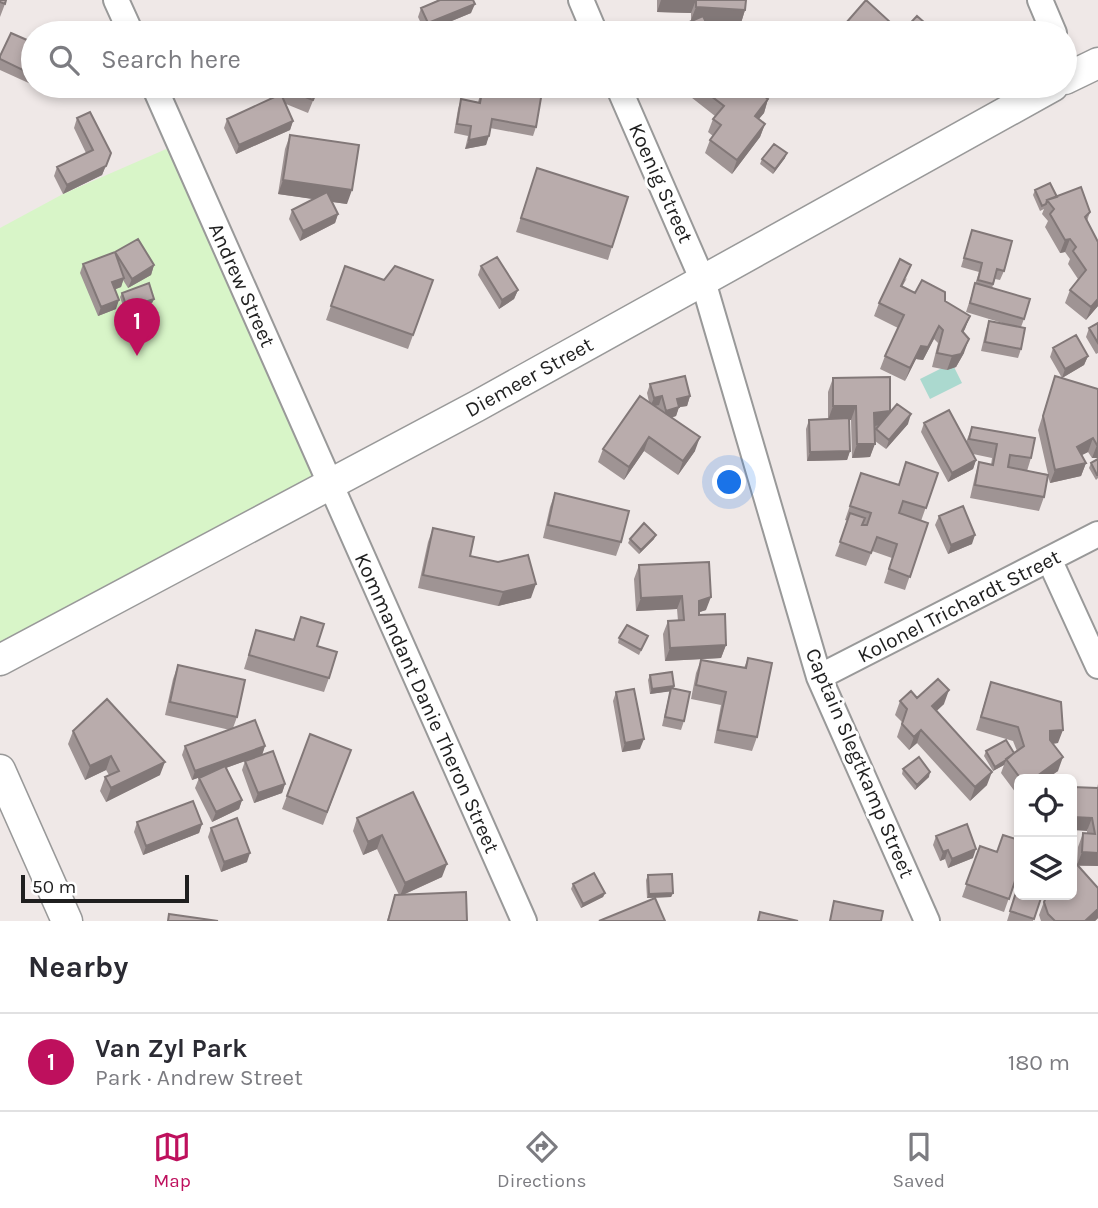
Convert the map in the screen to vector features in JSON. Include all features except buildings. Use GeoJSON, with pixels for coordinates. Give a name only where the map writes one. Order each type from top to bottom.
{"type":"FeatureCollection","features":[{"type":"Feature","properties":{"kind":"street"},"geometry":{"type":"LineString","coordinates":[[117,0],[126,21]]}},
{"type":"Feature","properties":{"kind":"street"},"geometry":{"type":"LineString","coordinates":[[581,0],[591,21]]}},
{"type":"Feature","properties":{"kind":"street"},"geometry":{"type":"LineString","coordinates":[[1040,0],[1049,21]]}},
{"type":"Feature","properties":{"kind":"street","name":"Andrew Street"},"geometry":{"type":"LineString","coordinates":[[159,98],[330,484]]}},
{"type":"Feature","properties":{"kind":"street","name":"Koenig Street"},"geometry":{"type":"LineString","coordinates":[[623,98],[703,281]]}},
{"type":"Feature","properties":{"kind":"street","name":"Diemeer Street"},"geometry":{"type":"LineString","coordinates":[[0,660],[477,406],[1024,98]]}},
{"type":"Feature","properties":{"kind":"street","name":"Captain Slegtkamp Street"},"geometry":{"type":"LineString","coordinates":[[703,281],[819,677],[927,921]]}},
{"type":"Feature","properties":{"kind":"street","name":"Kommandant Danie Theron Street"},"geometry":{"type":"LineString","coordinates":[[330,484],[524,921]]}},
{"type":"Feature","properties":{"kind":"street","name":"Kolonel Trichardt Street"},"geometry":{"type":"LineString","coordinates":[[819,677],[1098,534]]}},
{"type":"Feature","properties":{"kind":"street"},"geometry":{"type":"LineString","coordinates":[[1049,559],[1098,666]]}},
{"type":"Feature","properties":{"kind":"street"},"geometry":{"type":"LineString","coordinates":[[0,770],[67,921]]}},
{"type":"Feature","properties":{"kind":"shaded area"},"geometry":{"type":"Polygon","coordinates":[[[180,143],[330,484],[0,660],[0,228],[63,194],[180,143]]]}},
{"type":"Feature","properties":{"kind":"shaded area"},"geometry":{"type":"Polygon","coordinates":[[[952,363],[962,383],[930,399],[920,379],[952,363]]]}},
{"type":"Feature","properties":{"kind":"place","name":"Van Zyl Park"},"geometry":{"type":"Point","coordinates":[137,356]}}]}
